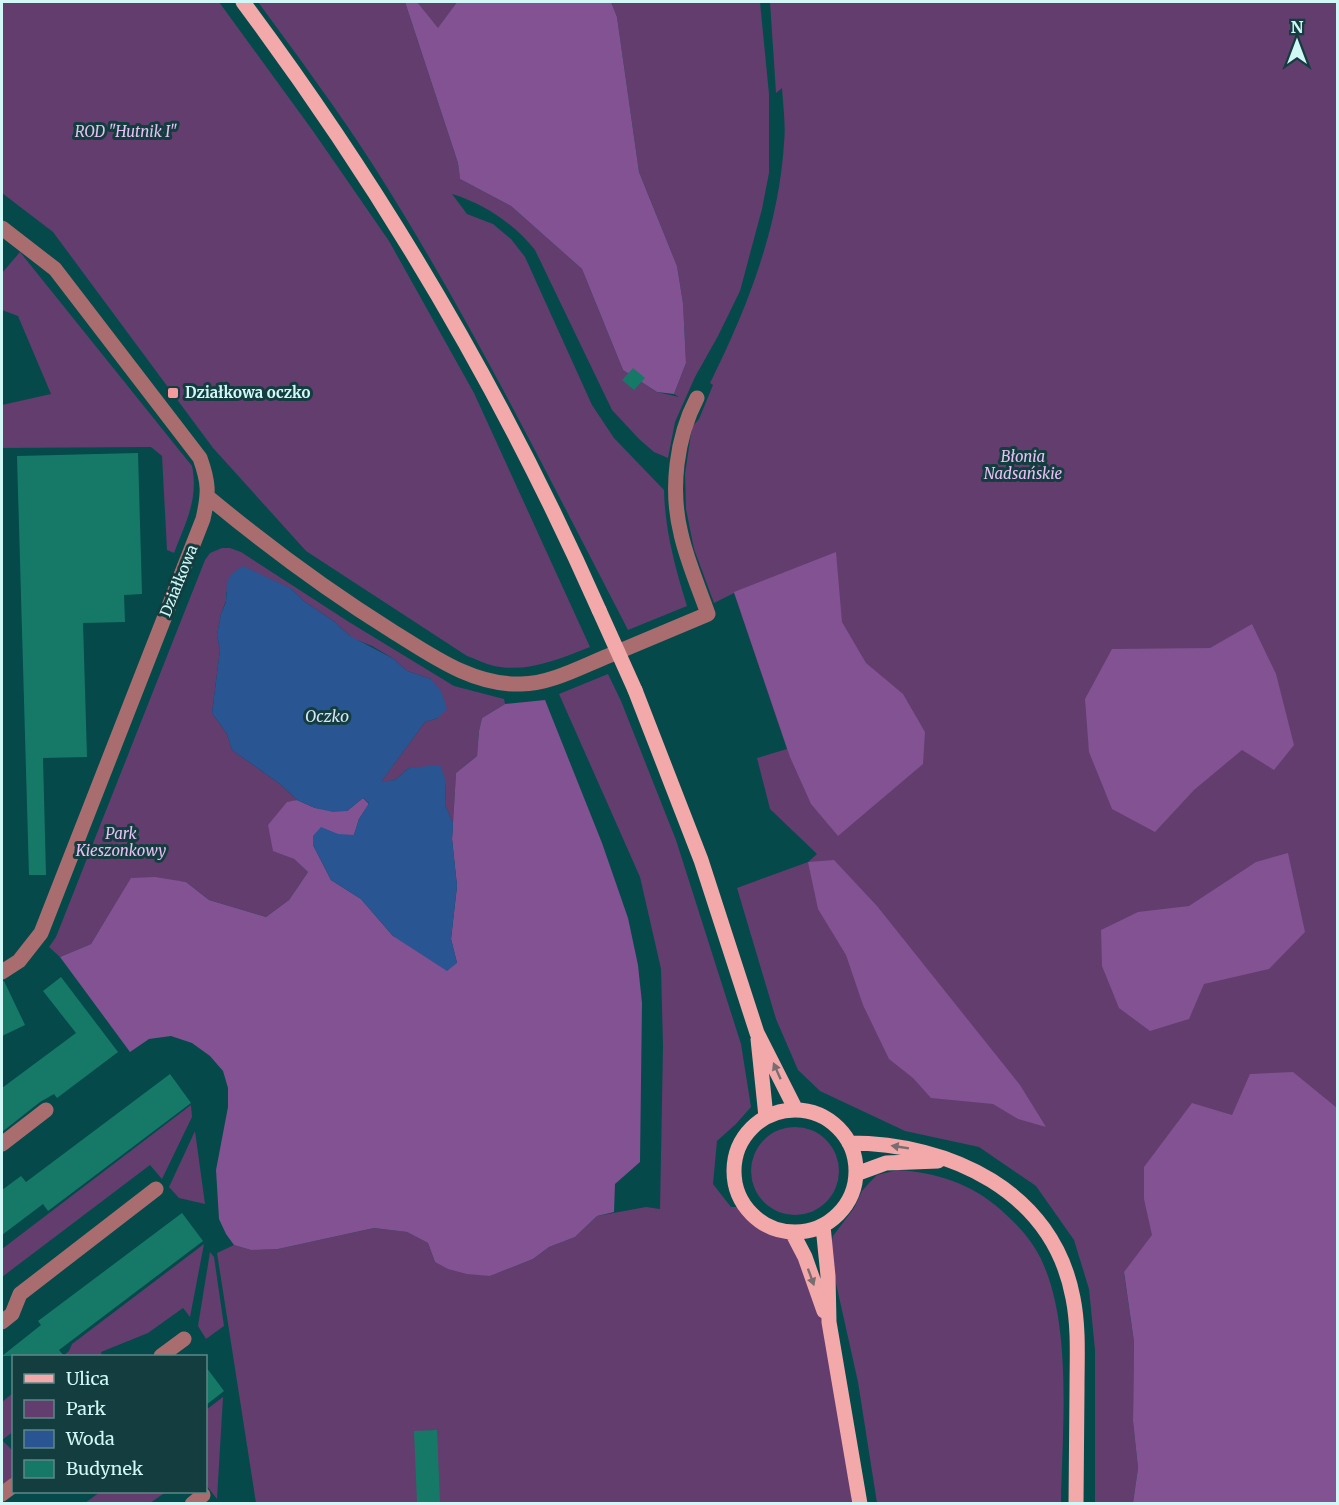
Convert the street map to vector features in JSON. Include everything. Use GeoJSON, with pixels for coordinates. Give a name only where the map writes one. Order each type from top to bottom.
{"type":"FeatureCollection","features":[{"type":"Feature","properties":{"kind":"main road"},"geometry":{"type":"LineString","coordinates":[[243,2],[338,136],[439,299],[523,450],[635,690],[704,868],[758,1033],[796,1110]]}},
{"type":"Feature","properties":{"kind":"main road"},"geometry":{"type":"LineString","coordinates":[[758,1033],[766,1118]]}},
{"type":"Feature","properties":{"kind":"main road"},"geometry":{"type":"LineString","coordinates":[[796,1110],[811,1112],[830,1121],[841,1131],[855,1158],[856,1174],[854,1188],[844,1208],[835,1218],[823,1226],[808,1231],[792,1232],[777,1230],[756,1219],[741,1200],[735,1185],[734,1161],[747,1132],[766,1118],[781,1112],[796,1110]]}},
{"type":"Feature","properties":{"kind":"main road"},"geometry":{"type":"LineString","coordinates":[[849,1143],[904,1147],[967,1167],[991,1179],[1020,1202],[1048,1236],[1066,1270],[1073,1296],[1077,1330],[1076,1503]]}},
{"type":"Feature","properties":{"kind":"main road"},"geometry":{"type":"LineString","coordinates":[[856,1174],[895,1161],[949,1161]]}},
{"type":"Feature","properties":{"kind":"main road"},"geometry":{"type":"LineString","coordinates":[[823,1226],[828,1276],[829,1322],[860,1503]]}},
{"type":"Feature","properties":{"kind":"main road"},"geometry":{"type":"LineString","coordinates":[[792,1232],[805,1257],[829,1322]]}},
{"type":"Feature","properties":{"kind":"street","name":"Działkowa"},"geometry":{"type":"LineString","coordinates":[[2,228],[55,269],[200,458],[208,480],[208,497],[203,519],[41,933],[19,961],[2,972]]}},
{"type":"Feature","properties":{"kind":"street"},"geometry":{"type":"LineString","coordinates":[[208,497],[275,550],[357,609],[445,663],[471,675],[498,682],[522,684],[538,681],[578,669],[708,614],[680,532],[676,499],[680,445],[688,414],[697,398]]}},
{"type":"Feature","properties":{"kind":"street"},"geometry":{"type":"LineString","coordinates":[[2,1144],[46,1110]]}},
{"type":"Feature","properties":{"kind":"street"},"geometry":{"type":"LineString","coordinates":[[2,1322],[12,1314],[20,1294],[156,1189]]}},
{"type":"Feature","properties":{"kind":"street"},"geometry":{"type":"LineString","coordinates":[[162,1355],[184,1339]]}},
{"type":"Feature","properties":{"kind":"green space","name":"ROD \"Hutnik I\""},"geometry":{"type":"Polygon","coordinates":[[[2,2],[219,2],[313,131],[389,241],[474,393],[590,647],[555,660],[519,668],[487,664],[467,656],[306,551],[213,448],[53,232],[2,193],[2,2]]]}},
{"type":"Feature","properties":{"kind":"green space"},"geometry":{"type":"Polygon","coordinates":[[[258,2],[405,2],[458,163],[460,179],[511,206],[582,269],[623,370],[657,392],[679,397],[674,394],[686,363],[683,303],[677,266],[639,172],[617,17],[611,2],[760,2],[769,94],[769,173],[762,209],[740,291],[695,377],[675,422],[668,458],[654,452],[612,410],[535,250],[498,216],[476,203],[452,194],[467,214],[493,224],[511,239],[525,257],[592,405],[614,438],[664,490],[671,549],[687,606],[628,630],[506,395],[408,221],[317,82],[258,2]]]}},
{"type":"Feature","properties":{"kind":"green space"},"geometry":{"type":"Polygon","coordinates":[[[419,2],[457,2],[438,29],[419,2]]]}},
{"type":"Feature","properties":{"kind":"green space","name":"Błonia Nadsańskie"},"geometry":{"type":"Polygon","coordinates":[[[770,2],[1337,2],[1337,1418],[1124,1273],[1134,1342],[1133,1421],[1138,1468],[1133,1503],[1095,1503],[1095,1350],[1089,1289],[1074,1240],[1036,1186],[979,1147],[905,1131],[820,1091],[798,1070],[776,1019],[737,888],[808,862],[817,854],[770,809],[757,758],[787,749],[734,593],[714,603],[694,549],[686,509],[685,474],[692,427],[699,419],[713,385],[710,383],[748,297],[776,206],[785,136],[782,88],[776,93],[770,2]]]}},
{"type":"Feature","properties":{"kind":"green space"},"geometry":{"type":"Polygon","coordinates":[[[20,252],[192,466],[194,489],[192,500],[174,553],[167,550],[162,456],[151,447],[2,448],[2,405],[51,394],[18,316],[2,310],[2,273],[20,252]]]}},
{"type":"Feature","properties":{"kind":"green space","name":"Park Kieszonkowy"},"geometry":{"type":"Polygon","coordinates":[[[222,548],[241,552],[454,686],[504,699],[505,704],[482,718],[477,756],[456,773],[453,823],[445,805],[446,781],[409,768],[395,780],[380,783],[425,722],[438,718],[431,679],[407,671],[394,659],[352,638],[290,588],[226,592],[226,601],[217,635],[220,650],[212,713],[227,734],[232,750],[280,784],[297,800],[287,803],[273,850],[294,859],[308,872],[289,900],[266,917],[209,900],[186,882],[132,878],[91,944],[60,957],[49,947],[56,937],[205,560],[210,553],[222,548]]]}},
{"type":"Feature","properties":{"kind":"green space"},"geometry":{"type":"Polygon","coordinates":[[[608,674],[676,840],[741,1044],[751,1107],[717,1141],[713,1184],[731,1207],[745,1207],[762,1223],[784,1232],[805,1257],[829,1322],[852,1503],[256,1503],[217,1253],[234,1245],[251,1250],[278,1249],[374,1228],[407,1232],[428,1243],[435,1262],[490,1276],[533,1259],[549,1247],[575,1237],[597,1216],[646,1207],[660,1209],[663,1046],[661,969],[640,877],[559,694],[608,674]]]}},
{"type":"Feature","properties":{"kind":"green space"},"geometry":{"type":"Polygon","coordinates":[[[191,1105],[192,1117],[162,1179],[150,1165],[2,1277],[2,1249],[191,1105]]]}},
{"type":"Feature","properties":{"kind":"green space"},"geometry":{"type":"Polygon","coordinates":[[[795,1127],[820,1134],[832,1146],[839,1171],[832,1196],[820,1208],[795,1215],[770,1208],[758,1196],[751,1171],[758,1146],[770,1134],[795,1127]]]}},
{"type":"Feature","properties":{"kind":"green space"},"geometry":{"type":"Polygon","coordinates":[[[195,1131],[205,1204],[179,1198],[169,1187],[195,1131]]]}},
{"type":"Feature","properties":{"kind":"green space"},"geometry":{"type":"Polygon","coordinates":[[[897,1170],[926,1173],[966,1186],[978,1193],[1001,1210],[1018,1227],[1041,1259],[1058,1315],[1062,1347],[1064,1412],[1061,1503],[877,1503],[858,1382],[829,1252],[833,1236],[854,1208],[862,1191],[877,1175],[897,1170]]]}},
{"type":"Feature","properties":{"kind":"green space"},"geometry":{"type":"Polygon","coordinates":[[[204,1244],[190,1317],[183,1308],[148,1333],[101,1352],[102,1355],[64,1355],[72,1344],[204,1244]]]}},
{"type":"Feature","properties":{"kind":"green space"},"geometry":{"type":"Polygon","coordinates":[[[210,1252],[214,1257],[224,1326],[206,1339],[198,1326],[210,1252]]]}},
{"type":"Feature","properties":{"kind":"green space"},"geometry":{"type":"Polygon","coordinates":[[[12,1394],[12,1433],[2,1440],[2,1402],[12,1394]]]}},
{"type":"Feature","properties":{"kind":"green space"},"geometry":{"type":"Polygon","coordinates":[[[223,1397],[217,1499],[207,1486],[207,1409],[223,1397]]]}},
{"type":"Feature","properties":{"kind":"green space"},"geometry":{"type":"Polygon","coordinates":[[[2,1440],[12,1450],[12,1480],[2,1488],[2,1440]]]}},
{"type":"Feature","properties":{"kind":"green space"},"geometry":{"type":"Polygon","coordinates":[[[99,1493],[165,1493],[150,1503],[85,1503],[99,1493]]]}},
{"type":"Feature","properties":{"kind":"shaded area"},"geometry":{"type":"Polygon","coordinates":[[[405,2],[419,2],[438,28],[457,2],[611,2],[617,17],[639,172],[677,266],[683,303],[686,363],[674,394],[657,392],[623,370],[582,269],[511,206],[460,179],[458,163],[405,2]]]}},
{"type":"Feature","properties":{"kind":"shaded area"},"geometry":{"type":"Polygon","coordinates":[[[836,552],[842,622],[866,663],[903,694],[925,732],[923,764],[838,836],[811,804],[790,757],[734,592],[836,552]]]}},
{"type":"Feature","properties":{"kind":"shaded area"},"geometry":{"type":"Polygon","coordinates":[[[1252,624],[1276,674],[1294,745],[1274,770],[1242,750],[1194,790],[1155,832],[1112,809],[1089,752],[1085,699],[1112,649],[1210,648],[1252,624]]]}},
{"type":"Feature","properties":{"kind":"shaded area"},"geometry":{"type":"Polygon","coordinates":[[[545,700],[602,843],[628,918],[638,965],[642,1003],[640,1162],[615,1184],[614,1212],[597,1216],[575,1237],[549,1247],[533,1259],[490,1276],[467,1274],[448,1269],[435,1262],[428,1243],[407,1232],[374,1228],[278,1249],[251,1250],[234,1245],[219,1219],[216,1170],[228,1107],[228,1088],[223,1071],[210,1056],[192,1043],[171,1036],[149,1039],[130,1052],[60,957],[91,944],[131,878],[155,877],[186,882],[209,900],[266,917],[289,900],[308,872],[294,859],[273,851],[268,825],[287,802],[297,800],[315,808],[347,811],[363,798],[369,804],[359,819],[354,835],[313,836],[313,845],[331,880],[361,899],[393,936],[457,963],[451,939],[457,886],[452,839],[456,773],[477,756],[482,718],[505,704],[545,700]]]}},
{"type":"Feature","properties":{"kind":"shaded area"},"geometry":{"type":"Polygon","coordinates":[[[1288,853],[1305,932],[1269,969],[1204,984],[1189,1019],[1150,1031],[1119,1008],[1102,966],[1101,930],[1138,912],[1189,906],[1256,862],[1288,853]]]}},
{"type":"Feature","properties":{"kind":"shaded area"},"geometry":{"type":"Polygon","coordinates":[[[834,860],[877,906],[1020,1085],[1046,1127],[1018,1119],[993,1104],[931,1098],[913,1078],[889,1059],[863,1005],[846,955],[818,909],[808,862],[834,860]]]}},
{"type":"Feature","properties":{"kind":"shaded area"},"geometry":{"type":"Polygon","coordinates":[[[1293,1072],[1337,1108],[1337,1503],[1133,1503],[1138,1468],[1133,1421],[1134,1342],[1124,1272],[1152,1235],[1144,1199],[1144,1167],[1192,1103],[1232,1115],[1250,1074],[1293,1072]]]}},
{"type":"Feature","properties":{"kind":"water","name":"Oczko"},"geometry":{"type":"Polygon","coordinates":[[[243,566],[290,588],[350,636],[394,659],[407,671],[431,679],[441,691],[447,709],[438,718],[425,722],[381,782],[395,780],[409,768],[440,765],[446,781],[445,805],[453,823],[452,839],[457,886],[451,939],[457,963],[447,971],[393,936],[361,899],[331,880],[313,845],[313,836],[321,827],[338,834],[354,835],[359,819],[369,803],[363,798],[347,811],[333,812],[315,808],[297,800],[280,784],[232,750],[227,734],[212,713],[220,650],[217,635],[226,602],[227,581],[243,566]]]}},
{"type":"Feature","properties":{"kind":"building"},"geometry":{"type":"Polygon","coordinates":[[[633,368],[645,378],[634,390],[622,380],[633,368]]]}},
{"type":"Feature","properties":{"kind":"building"},"geometry":{"type":"Polygon","coordinates":[[[138,453],[142,594],[124,595],[125,622],[83,623],[87,757],[43,758],[46,875],[29,875],[17,456],[138,453]]]}},
{"type":"Feature","properties":{"kind":"building"},"geometry":{"type":"Polygon","coordinates":[[[61,977],[118,1052],[57,1098],[54,1094],[40,1102],[2,1132],[2,1088],[76,1033],[43,991],[61,977]]]}},
{"type":"Feature","properties":{"kind":"building"},"geometry":{"type":"Polygon","coordinates":[[[4,981],[25,1025],[2,1036],[2,982],[4,981]]]}},
{"type":"Feature","properties":{"kind":"building"},"geometry":{"type":"Polygon","coordinates":[[[170,1074],[191,1103],[48,1211],[43,1204],[2,1235],[2,1190],[21,1176],[26,1182],[170,1074]]]}},
{"type":"Feature","properties":{"kind":"building"},"geometry":{"type":"Polygon","coordinates":[[[182,1213],[203,1241],[59,1350],[63,1355],[2,1356],[41,1325],[38,1321],[182,1213]]]}},
{"type":"Feature","properties":{"kind":"building"},"geometry":{"type":"Polygon","coordinates":[[[207,1368],[224,1391],[207,1404],[207,1368]]]}},
{"type":"Feature","properties":{"kind":"building"},"geometry":{"type":"Polygon","coordinates":[[[437,1430],[440,1503],[417,1503],[414,1431],[437,1430]]]}},
{"type":"Feature","properties":{"kind":"place","name":"Działkowa oczko"},"geometry":{"type":"Point","coordinates":[173,393]}}]}
